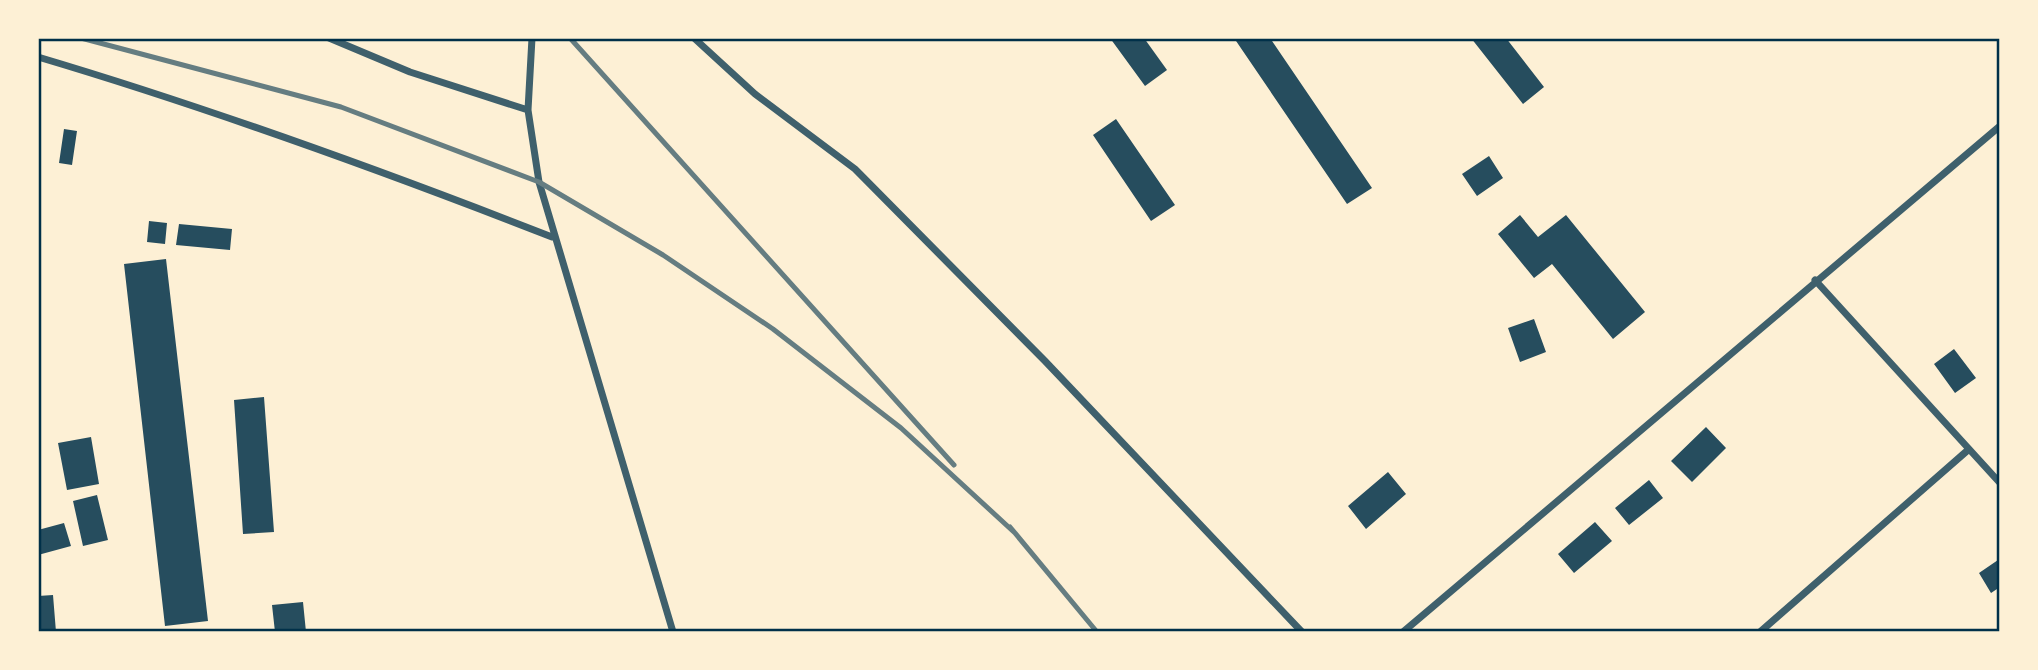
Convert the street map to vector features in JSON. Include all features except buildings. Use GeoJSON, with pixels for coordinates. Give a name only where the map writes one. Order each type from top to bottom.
{"type":"FeatureCollection","features":[{"type":"Feature","properties":{"kind":"street"},"geometry":{"type":"LineString","coordinates":[[329,38],[410,72],[528,110]]}},
{"type":"Feature","properties":{"kind":"street"},"geometry":{"type":"LineString","coordinates":[[532,38],[528,110],[539,182],[552,237],[673,632]]}},
{"type":"Feature","properties":{"kind":"street"},"geometry":{"type":"LineString","coordinates":[[694,38],[755,93],[855,169],[1045,361],[1302,632]]}},
{"type":"Feature","properties":{"kind":"street"},"geometry":{"type":"LineString","coordinates":[[38,57],[125,83],[374,167],[552,237]]}},
{"type":"Feature","properties":{"kind":"street"},"geometry":{"type":"LineString","coordinates":[[1403,632],[1815,280],[2000,126]]}},
{"type":"Feature","properties":{"kind":"street"},"geometry":{"type":"LineString","coordinates":[[1815,280],[2000,483]]}},
{"type":"Feature","properties":{"kind":"street"},"geometry":{"type":"LineString","coordinates":[[1760,632],[1968,450]]}},
{"type":"Feature","properties":{"kind":"railway"},"geometry":{"type":"LineString","coordinates":[[81,38],[341,107],[539,182],[663,255],[773,329],[901,428],[1015,533]]}},
{"type":"Feature","properties":{"kind":"railway"},"geometry":{"type":"LineString","coordinates":[[570,38],[954,465]]}},
{"type":"Feature","properties":{"kind":"railway"},"geometry":{"type":"LineString","coordinates":[[1010,527],[1097,632]]}}]}
